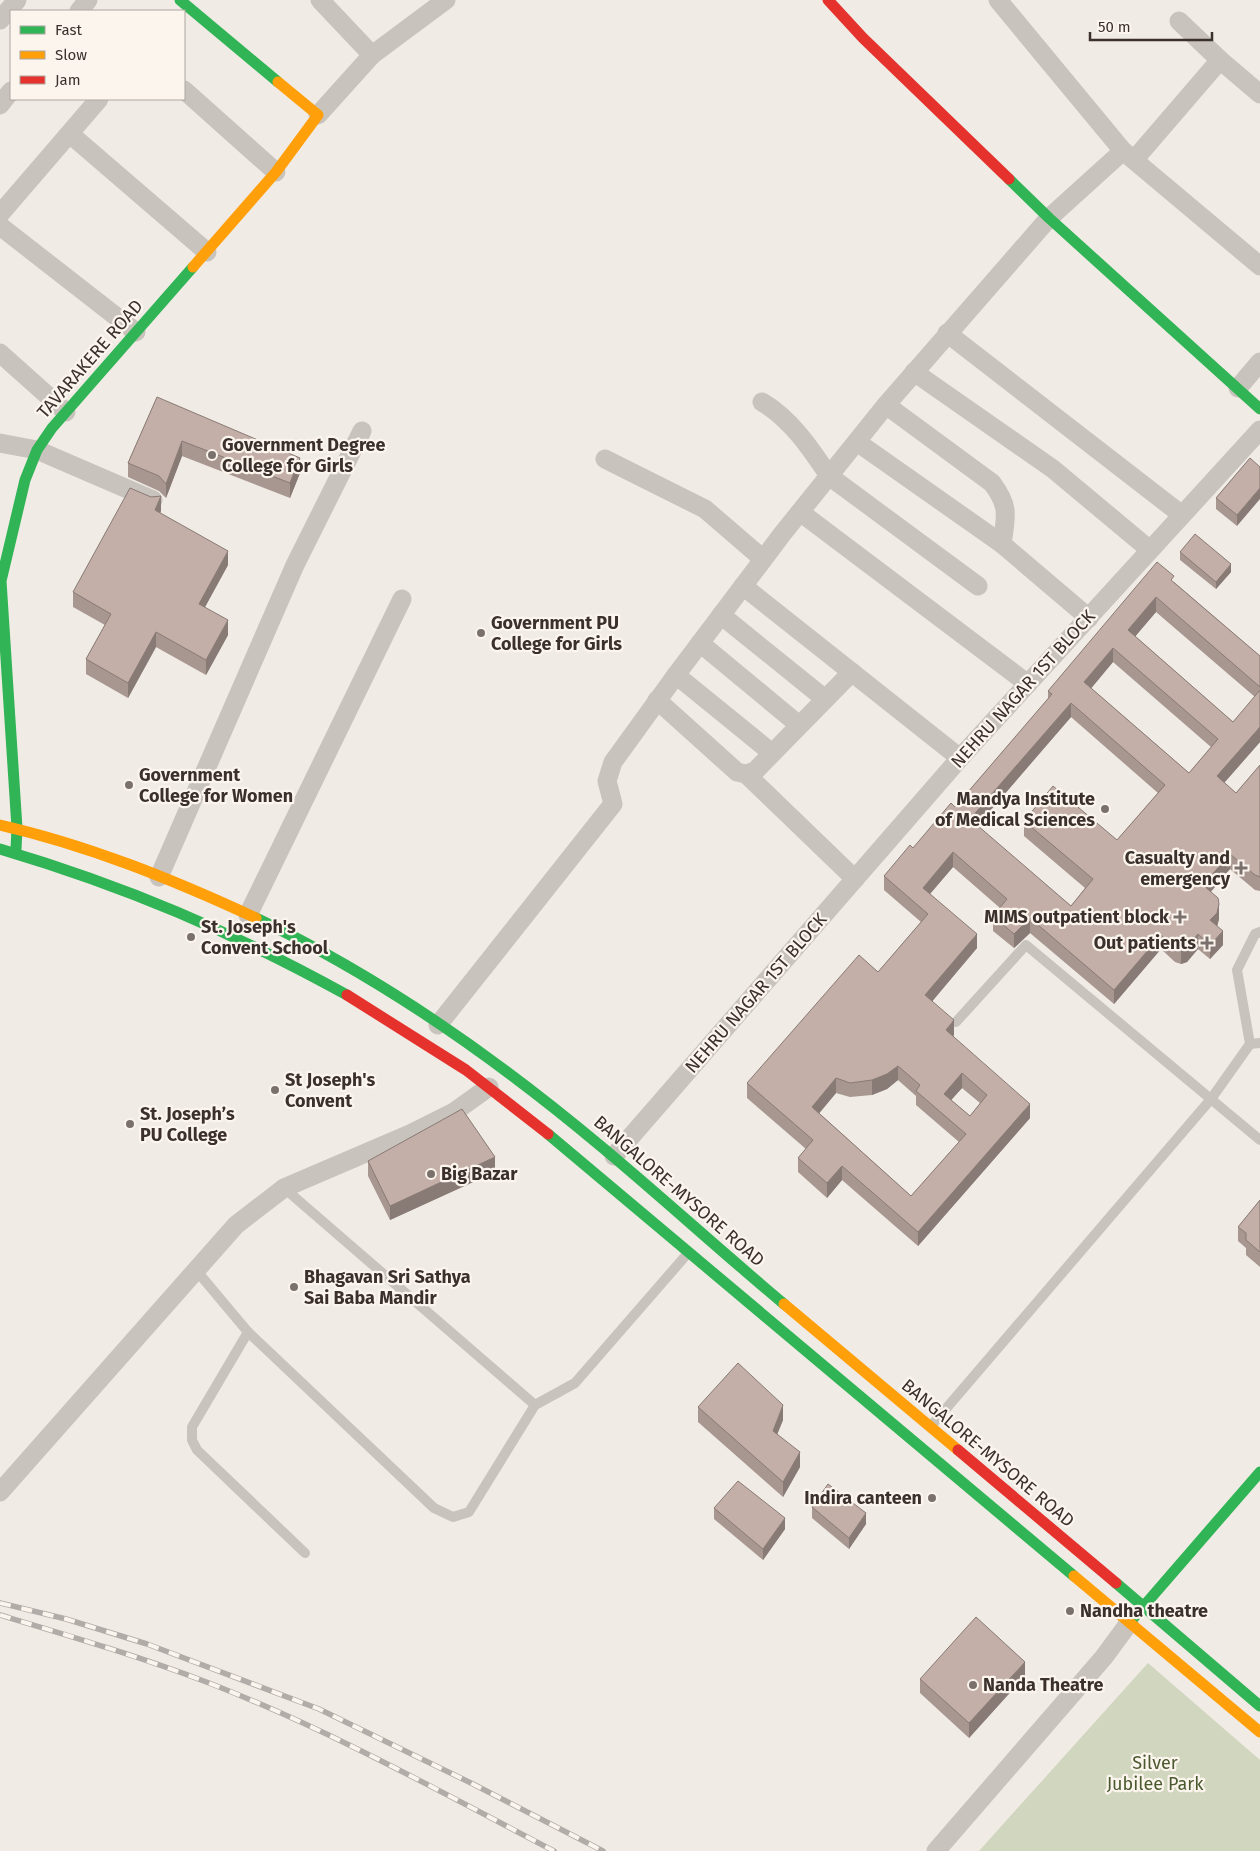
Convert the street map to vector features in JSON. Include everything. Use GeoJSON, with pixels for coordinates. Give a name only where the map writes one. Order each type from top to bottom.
{"type":"FeatureCollection","features":[{"type":"Feature","properties":{"kind":"main road"},"geometry":{"type":"LineString","coordinates":[[828,0],[863,38],[1049,218],[1260,409]]}},
{"type":"Feature","properties":{"kind":"main road"},"geometry":{"type":"LineString","coordinates":[[178,4],[318,115]]}},
{"type":"Feature","properties":{"kind":"main road","name":"TAVARAKERE ROAD"},"geometry":{"type":"LineString","coordinates":[[16,854],[17,828],[1,581],[25,480],[37,450],[52,428],[276,172],[318,115]]}},
{"type":"Feature","properties":{"kind":"main road","name":"BANGALORE-MYSORE ROAD"},"geometry":{"type":"LineString","coordinates":[[0,825],[17,828],[83,849],[159,877],[248,915],[326,954],[503,1069],[614,1156],[705,1237],[1144,1606],[1260,1706]]}},
{"type":"Feature","properties":{"kind":"main road"},"geometry":{"type":"LineString","coordinates":[[0,849],[117,886],[173,908],[253,945],[310,973],[451,1060],[489,1087],[565,1148],[915,1445],[1260,1732]]}},
{"type":"Feature","properties":{"kind":"main road"},"geometry":{"type":"LineString","coordinates":[[1129,1623],[1260,1472]]}},
{"type":"Feature","properties":{"kind":"street"},"geometry":{"type":"LineString","coordinates":[[1,17],[17,0]]}},
{"type":"Feature","properties":{"kind":"street"},"geometry":{"type":"LineString","coordinates":[[80,10],[88,0]]}},
{"type":"Feature","properties":{"kind":"street"},"geometry":{"type":"LineString","coordinates":[[320,0],[372,55]]}},
{"type":"Feature","properties":{"kind":"street"},"geometry":{"type":"LineString","coordinates":[[318,115],[372,55],[446,0]]}},
{"type":"Feature","properties":{"kind":"street"},"geometry":{"type":"LineString","coordinates":[[998,0],[1128,156],[1260,266]]}},
{"type":"Feature","properties":{"kind":"street"},"geometry":{"type":"LineString","coordinates":[[1179,21],[1220,60],[1260,94]]}},
{"type":"Feature","properties":{"kind":"street"},"geometry":{"type":"LineString","coordinates":[[438,1025],[613,804],[607,782],[612,762],[763,559],[886,405],[1049,218],[1128,156],[1220,60]]}},
{"type":"Feature","properties":{"kind":"street"},"geometry":{"type":"LineString","coordinates":[[185,91],[276,172]]}},
{"type":"Feature","properties":{"kind":"street"},"geometry":{"type":"LineString","coordinates":[[0,104],[10,92]]}},
{"type":"Feature","properties":{"kind":"street"},"geometry":{"type":"LineString","coordinates":[[0,214],[98,100]]}},
{"type":"Feature","properties":{"kind":"street"},"geometry":{"type":"LineString","coordinates":[[70,134],[207,252]]}},
{"type":"Feature","properties":{"kind":"street"},"geometry":{"type":"LineString","coordinates":[[0,226],[136,332]]}},
{"type":"Feature","properties":{"kind":"street"},"geometry":{"type":"LineString","coordinates":[[947,333],[1182,516]]}},
{"type":"Feature","properties":{"kind":"street"},"geometry":{"type":"LineString","coordinates":[[0,353],[66,412]]}},
{"type":"Feature","properties":{"kind":"street"},"geometry":{"type":"LineString","coordinates":[[1238,388],[1260,362]]}},
{"type":"Feature","properties":{"kind":"street"},"geometry":{"type":"LineString","coordinates":[[914,372],[1053,469],[1150,550]]}},
{"type":"Feature","properties":{"kind":"street"},"geometry":{"type":"LineString","coordinates":[[762,402],[777,411],[812,450],[829,476],[978,586]]}},
{"type":"Feature","properties":{"kind":"street"},"geometry":{"type":"LineString","coordinates":[[886,405],[992,483],[1001,496],[1006,510],[1002,544]]}},
{"type":"Feature","properties":{"kind":"street","name":"NEHRU NAGAR 1ST BLOCK"},"geometry":{"type":"LineString","coordinates":[[614,1156],[960,758],[1260,430]]}},
{"type":"Feature","properties":{"kind":"street"},"geometry":{"type":"LineString","coordinates":[[159,877],[295,565],[362,431]]}},
{"type":"Feature","properties":{"kind":"street"},"geometry":{"type":"LineString","coordinates":[[857,442],[1002,544],[1089,618]]}},
{"type":"Feature","properties":{"kind":"street"},"geometry":{"type":"LineString","coordinates":[[0,443],[37,450],[155,501]]}},
{"type":"Feature","properties":{"kind":"street"},"geometry":{"type":"LineString","coordinates":[[605,459],[705,509],[763,559]]}},
{"type":"Feature","properties":{"kind":"street"},"geometry":{"type":"LineString","coordinates":[[800,512],[1028,684]]}},
{"type":"Feature","properties":{"kind":"street"},"geometry":{"type":"LineString","coordinates":[[743,586],[960,758]]}},
{"type":"Feature","properties":{"kind":"street"},"geometry":{"type":"LineString","coordinates":[[248,915],[402,599]]}},
{"type":"Feature","properties":{"kind":"street"},"geometry":{"type":"LineString","coordinates":[[721,616],[825,699]]}},
{"type":"Feature","properties":{"kind":"street"},"geometry":{"type":"LineString","coordinates":[[700,643],[799,726]]}},
{"type":"Feature","properties":{"kind":"street"},"geometry":{"type":"LineString","coordinates":[[657,700],[737,772],[746,774],[755,771],[852,672]]}},
{"type":"Feature","properties":{"kind":"street"},"geometry":{"type":"LineString","coordinates":[[676,674],[772,753]]}},
{"type":"Feature","properties":{"kind":"street"},"geometry":{"type":"LineString","coordinates":[[746,774],[855,879]]}},
{"type":"Feature","properties":{"kind":"street"},"geometry":{"type":"LineString","coordinates":[[0,1492],[236,1225],[284,1188],[410,1134],[454,1112],[489,1087]]}},
{"type":"Feature","properties":{"kind":"street"},"geometry":{"type":"LineString","coordinates":[[936,1851],[1104,1656],[1129,1623]]}},
{"type":"Feature","properties":{"kind":"lane"},"geometry":{"type":"LineString","coordinates":[[915,1445],[1211,1099],[1255,1043],[1237,970],[1255,934],[1260,932]]}},
{"type":"Feature","properties":{"kind":"lane"},"geometry":{"type":"LineString","coordinates":[[956,1022],[1026,946],[1260,1140]]}},
{"type":"Feature","properties":{"kind":"lane"},"geometry":{"type":"LineString","coordinates":[[284,1188],[535,1405]]}},
{"type":"Feature","properties":{"kind":"lane"},"geometry":{"type":"LineString","coordinates":[[196,1270],[248,1332],[434,1508],[453,1517],[469,1512],[535,1405],[575,1384],[688,1253],[705,1237]]}},
{"type":"Feature","properties":{"kind":"lane"},"geometry":{"type":"LineString","coordinates":[[248,1332],[192,1427],[192,1440],[197,1450],[305,1553]]}},
{"type":"Feature","properties":{"kind":"green space","name":"Silver Jubilee Park"},"geometry":{"type":"Polygon","coordinates":[[[1148,1663],[1260,1760],[1260,1851],[979,1851],[1148,1663]]]}},
{"type":"Feature","properties":{"kind":"building"},"geometry":{"type":"Polygon","coordinates":[[[157,397],[300,458],[290,483],[182,441],[166,484],[159,476],[128,463],[157,397]]]}},
{"type":"Feature","properties":{"kind":"building"},"geometry":{"type":"Polygon","coordinates":[[[1250,458],[1260,467],[1260,488],[1237,515],[1216,498],[1250,458]]]}},
{"type":"Feature","properties":{"kind":"building"},"geometry":{"type":"Polygon","coordinates":[[[130,488],[151,497],[161,496],[155,510],[228,551],[199,604],[228,620],[206,660],[156,632],[128,683],[86,659],[111,614],[73,592],[130,488]]]}},
{"type":"Feature","properties":{"kind":"building"},"geometry":{"type":"Polygon","coordinates":[[[1195,534],[1231,564],[1216,582],[1180,552],[1195,534]]]}},
{"type":"Feature","properties":{"kind":"building"},"geometry":{"type":"Polygon","coordinates":[[[1157,562],[1174,576],[1171,580],[1260,656],[1260,687],[1156,597],[1128,630],[1233,722],[1260,690],[1260,727],[1217,776],[1236,793],[1260,765],[1260,877],[1230,854],[1203,885],[1218,898],[1217,913],[1210,920],[1223,931],[1210,945],[1198,934],[1187,947],[1181,949],[1175,948],[1161,935],[1114,990],[1030,918],[1014,934],[993,916],[1007,899],[953,852],[923,888],[977,934],[925,995],[954,1020],[946,1030],[1030,1104],[918,1232],[842,1166],[827,1183],[798,1158],[813,1140],[747,1083],[859,955],[878,972],[928,914],[884,876],[910,845],[913,848],[951,803],[955,807],[1052,694],[1048,691],[1157,562]],[[1113,648],[1084,682],[1189,773],[1218,739],[1113,648]],[[1071,703],[970,819],[1071,906],[1093,879],[1024,821],[1053,786],[1117,840],[1165,785],[1071,703]],[[898,1066],[887,1074],[872,1080],[850,1083],[836,1078],[812,1107],[911,1196],[966,1134],[916,1091],[920,1085],[898,1066]],[[962,1073],[944,1094],[970,1116],[987,1095],[962,1073]]]}},
{"type":"Feature","properties":{"kind":"building","name":"Big Bazar"},"geometry":{"type":"Polygon","coordinates":[[[462,1109],[495,1157],[390,1206],[368,1161],[462,1109]]]}},
{"type":"Feature","properties":{"kind":"building"},"geometry":{"type":"Polygon","coordinates":[[[1260,1200],[1260,1252],[1246,1240],[1246,1233],[1238,1227],[1260,1200]]]}},
{"type":"Feature","properties":{"kind":"building"},"geometry":{"type":"Polygon","coordinates":[[[738,1363],[783,1405],[773,1431],[800,1452],[783,1482],[698,1407],[738,1363]]]}},
{"type":"Feature","properties":{"kind":"building"},"geometry":{"type":"Polygon","coordinates":[[[738,1481],[785,1518],[763,1549],[714,1508],[738,1481]]]}},
{"type":"Feature","properties":{"kind":"building"},"geometry":{"type":"Polygon","coordinates":[[[828,1484],[866,1513],[849,1538],[812,1507],[828,1484]]]}},
{"type":"Feature","properties":{"kind":"building","name":"Nanda Theatre"},"geometry":{"type":"Polygon","coordinates":[[[976,1617],[1025,1662],[969,1723],[920,1679],[976,1617]]]}},
{"type":"Feature","properties":{"kind":"railway"},"geometry":{"type":"LineString","coordinates":[[0,1603],[66,1619],[147,1644],[319,1709],[471,1783],[603,1851]]}},
{"type":"Feature","properties":{"kind":"railway"},"geometry":{"type":"LineString","coordinates":[[0,1615],[158,1664],[253,1701],[384,1762],[554,1851]]}},
{"type":"Feature","properties":{"kind":"traffic: fast"},"geometry":{"type":"LineString","coordinates":[[180,0],[278,82]]}},
{"type":"Feature","properties":{"kind":"traffic: fast"},"geometry":{"type":"LineString","coordinates":[[1009,179],[1049,218],[1260,409]]}},
{"type":"Feature","properties":{"kind":"traffic: fast"},"geometry":{"type":"LineString","coordinates":[[16,849],[17,828],[1,581],[25,480],[37,450],[52,428],[193,267]]}},
{"type":"Feature","properties":{"kind":"traffic: fast"},"geometry":{"type":"LineString","coordinates":[[0,849],[46,863],[178,912],[262,951],[347,995]]}},
{"type":"Feature","properties":{"kind":"traffic: fast"},"geometry":{"type":"LineString","coordinates":[[256,918],[348,966],[393,993],[480,1052],[603,1148],[784,1304]]}},
{"type":"Feature","properties":{"kind":"traffic: fast"},"geometry":{"type":"LineString","coordinates":[[548,1134],[1074,1576]]}},
{"type":"Feature","properties":{"kind":"traffic: fast"},"geometry":{"type":"LineString","coordinates":[[1130,1622],[1260,1472]]}},
{"type":"Feature","properties":{"kind":"traffic: fast"},"geometry":{"type":"LineString","coordinates":[[1116,1583],[1260,1706]]}},
{"type":"Feature","properties":{"kind":"traffic: slow"},"geometry":{"type":"LineString","coordinates":[[193,267],[276,172],[318,115],[278,82]]}},
{"type":"Feature","properties":{"kind":"traffic: slow"},"geometry":{"type":"LineString","coordinates":[[0,825],[98,853],[194,890],[256,918]]}},
{"type":"Feature","properties":{"kind":"traffic: slow"},"geometry":{"type":"LineString","coordinates":[[784,1304],[958,1450]]}},
{"type":"Feature","properties":{"kind":"traffic: slow"},"geometry":{"type":"LineString","coordinates":[[1074,1576],[1260,1732]]}},
{"type":"Feature","properties":{"kind":"traffic: jam"},"geometry":{"type":"LineString","coordinates":[[828,0],[863,38],[1009,179]]}},
{"type":"Feature","properties":{"kind":"traffic: jam"},"geometry":{"type":"LineString","coordinates":[[347,995],[466,1070],[548,1134]]}},
{"type":"Feature","properties":{"kind":"traffic: jam"},"geometry":{"type":"LineString","coordinates":[[958,1450],[1116,1583]]}},
{"type":"Feature","properties":{"kind":"place","name":"Government Degree College for Girls"},"geometry":{"type":"Point","coordinates":[212,455]}},
{"type":"Feature","properties":{"kind":"place","name":"Government PU College for Girls"},"geometry":{"type":"Point","coordinates":[481,633]}},
{"type":"Feature","properties":{"kind":"place","name":"Government College for Women"},"geometry":{"type":"Point","coordinates":[129,785]}},
{"type":"Feature","properties":{"kind":"place","name":"Mandya Institute of Medical Sciences"},"geometry":{"type":"Point","coordinates":[1105,809]}},
{"type":"Feature","properties":{"kind":"place","name":"Casualty and emergency"},"geometry":{"type":"Point","coordinates":[1241,868]}},
{"type":"Feature","properties":{"kind":"place","name":"MIMS outpatient block"},"geometry":{"type":"Point","coordinates":[1180,917]}},
{"type":"Feature","properties":{"kind":"place","name":"St. Joseph's Convent School"},"geometry":{"type":"Point","coordinates":[191,937]}},
{"type":"Feature","properties":{"kind":"place","name":"Out patients"},"geometry":{"type":"Point","coordinates":[1207,943]}},
{"type":"Feature","properties":{"kind":"place","name":"St Joseph's Convent"},"geometry":{"type":"Point","coordinates":[275,1090]}},
{"type":"Feature","properties":{"kind":"place","name":"St. Joseph’s PU College"},"geometry":{"type":"Point","coordinates":[130,1124]}},
{"type":"Feature","properties":{"kind":"place","name":"Big Bazar"},"geometry":{"type":"Point","coordinates":[431,1174]}},
{"type":"Feature","properties":{"kind":"place","name":"Bhagavan Sri Sathya Sai Baba Mandir"},"geometry":{"type":"Point","coordinates":[294,1287]}},
{"type":"Feature","properties":{"kind":"place","name":"Indira canteen"},"geometry":{"type":"Point","coordinates":[932,1498]}},
{"type":"Feature","properties":{"kind":"place","name":"Nandha theatre"},"geometry":{"type":"Point","coordinates":[1070,1611]}},
{"type":"Feature","properties":{"kind":"place","name":"Nanda Theatre"},"geometry":{"type":"Point","coordinates":[973,1685]}}]}
